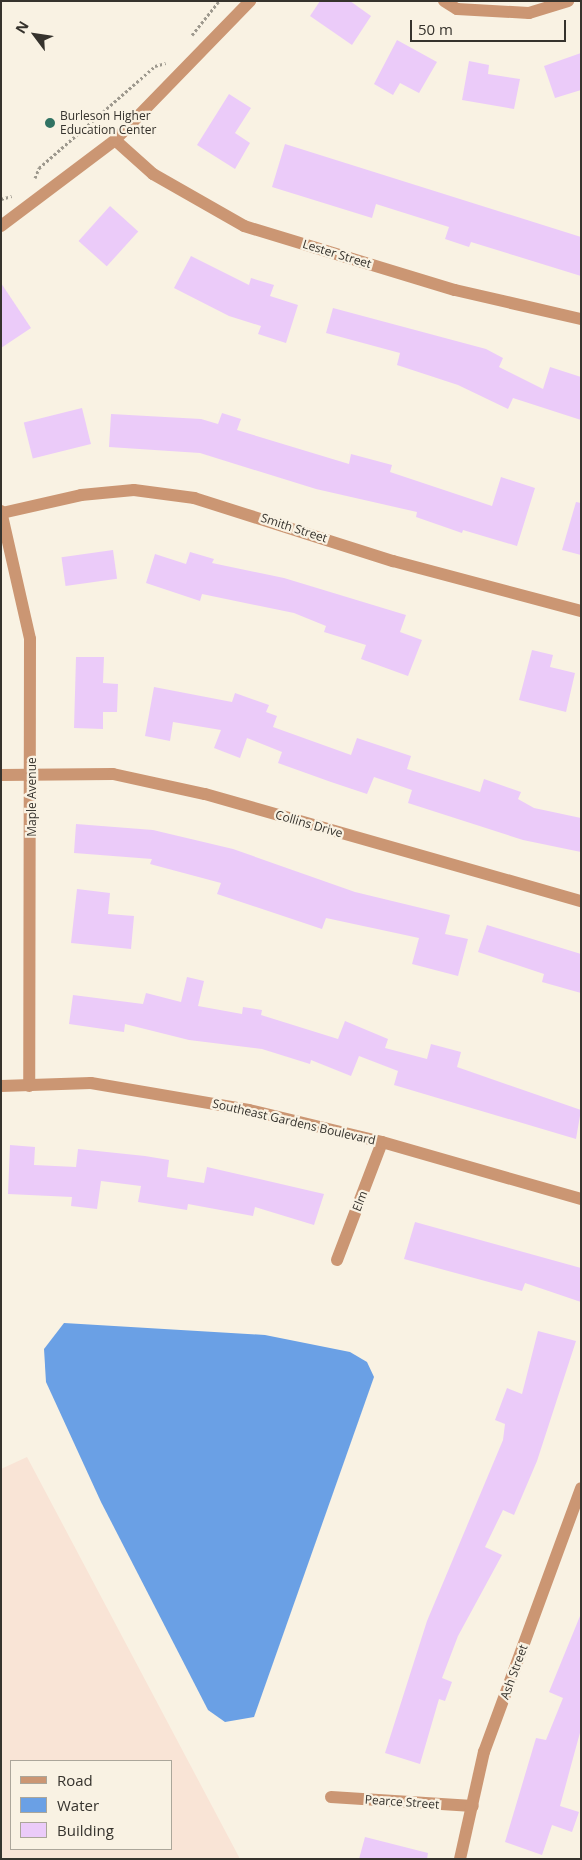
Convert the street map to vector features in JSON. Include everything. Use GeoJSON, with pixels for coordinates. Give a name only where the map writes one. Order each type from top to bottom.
{"type":"FeatureCollection","features":[{"type":"Feature","properties":{"kind":"street"},"geometry":{"type":"LineString","coordinates":[[1,226],[115,140],[250,1]]}},
{"type":"Feature","properties":{"kind":"street"},"geometry":{"type":"LineString","coordinates":[[444,1],[457,9],[530,13],[568,1]]}},
{"type":"Feature","properties":{"kind":"street","name":"Lester Street"},"geometry":{"type":"LineString","coordinates":[[115,140],[153,174],[244,226],[455,290],[581,320]]}},
{"type":"Feature","properties":{"kind":"street","name":"Smith Street"},"geometry":{"type":"LineString","coordinates":[[2,512],[81,495],[134,490],[194,498],[393,561],[581,611]]}},
{"type":"Feature","properties":{"kind":"street","name":"Maple Avenue"},"geometry":{"type":"LineString","coordinates":[[2,512],[30,639],[32,773],[29,1086]]}},
{"type":"Feature","properties":{"kind":"street","name":"Collins Drive"},"geometry":{"type":"LineString","coordinates":[[1,775],[32,773],[113,774],[205,794],[581,901]]}},
{"type":"Feature","properties":{"kind":"street","name":"Southeast Gardens Boulevard"},"geometry":{"type":"LineString","coordinates":[[1,1086],[90,1083],[160,1093],[382,1142],[581,1199]]}},
{"type":"Feature","properties":{"kind":"street","name":"Elm"},"geometry":{"type":"LineString","coordinates":[[337,1260],[382,1142]]}},
{"type":"Feature","properties":{"kind":"street","name":"Ash Street"},"geometry":{"type":"LineString","coordinates":[[460,1859],[474,1806],[484,1752],[581,1488]]}},
{"type":"Feature","properties":{"kind":"street","name":"Pearce Street"},"geometry":{"type":"LineString","coordinates":[[331,1797],[474,1806]]}},
{"type":"Feature","properties":{"kind":"path"},"geometry":{"type":"LineString","coordinates":[[190,40],[195,26],[219,1]]}},
{"type":"Feature","properties":{"kind":"path"},"geometry":{"type":"LineString","coordinates":[[31,186],[40,168],[155,66],[175,60]]}},
{"type":"Feature","properties":{"kind":"path"},"geometry":{"type":"LineString","coordinates":[[1,199],[19,195]]}},
{"type":"Feature","properties":{"kind":"shaded area"},"geometry":{"type":"Polygon","coordinates":[[[27,1457],[239,1859],[1,1859],[1,1469],[27,1457]]]}},
{"type":"Feature","properties":{"kind":"water"},"geometry":{"type":"Polygon","coordinates":[[[64,1323],[265,1335],[350,1352],[367,1362],[374,1377],[254,1717],[225,1722],[208,1710],[101,1502],[46,1382],[44,1349],[64,1323]]]}},
{"type":"Feature","properties":{"kind":"building"},"geometry":{"type":"Polygon","coordinates":[[[320,1],[350,1],[371,16],[352,45],[310,16],[320,1]]]}},
{"type":"Feature","properties":{"kind":"building"},"geometry":{"type":"Polygon","coordinates":[[[397,40],[437,62],[419,93],[400,83],[393,95],[374,84],[397,40]]]}},
{"type":"Feature","properties":{"kind":"building"},"geometry":{"type":"Polygon","coordinates":[[[581,53],[581,90],[555,98],[544,66],[581,53]]]}},
{"type":"Feature","properties":{"kind":"building"},"geometry":{"type":"Polygon","coordinates":[[[469,61],[489,65],[488,74],[520,79],[514,109],[462,100],[469,61]]]}},
{"type":"Feature","properties":{"kind":"building"},"geometry":{"type":"Polygon","coordinates":[[[229,94],[251,108],[235,133],[250,143],[235,169],[197,145],[229,94]]]}},
{"type":"Feature","properties":{"kind":"building"},"geometry":{"type":"Polygon","coordinates":[[[285,144],[581,237],[581,276],[471,242],[469,247],[445,239],[449,227],[376,204],[372,218],[272,187],[285,144]]]}},
{"type":"Feature","properties":{"kind":"building"},"geometry":{"type":"Polygon","coordinates":[[[110,206],[138,231],[107,266],[79,241],[110,206]]]}},
{"type":"Feature","properties":{"kind":"building"},"geometry":{"type":"Polygon","coordinates":[[[191,256],[249,285],[251,278],[274,285],[270,296],[298,305],[286,343],[258,334],[261,326],[229,316],[174,288],[191,256]]]}},
{"type":"Feature","properties":{"kind":"building"},"geometry":{"type":"Polygon","coordinates":[[[1,283],[31,328],[1,348],[1,283]]]}},
{"type":"Feature","properties":{"kind":"building"},"geometry":{"type":"Polygon","coordinates":[[[333,308],[486,349],[503,358],[499,367],[543,389],[550,367],[581,377],[581,420],[513,398],[508,409],[458,385],[397,365],[400,353],[326,333],[333,308]]]}},
{"type":"Feature","properties":{"kind":"building"},"geometry":{"type":"Polygon","coordinates":[[[82,408],[91,444],[33,458],[24,423],[82,408]]]}},
{"type":"Feature","properties":{"kind":"building"},"geometry":{"type":"Polygon","coordinates":[[[222,413],[241,419],[237,430],[349,464],[351,454],[392,465],[390,472],[492,506],[501,477],[535,488],[517,546],[463,530],[462,533],[416,517],[417,512],[316,489],[200,453],[109,447],[111,414],[201,419],[218,424],[222,413]]]}},
{"type":"Feature","properties":{"kind":"building"},"geometry":{"type":"Polygon","coordinates":[[[576,502],[581,503],[581,555],[562,550],[576,502]]]}},
{"type":"Feature","properties":{"kind":"building"},"geometry":{"type":"Polygon","coordinates":[[[113,550],[117,579],[66,586],[62,557],[113,550]]]}},
{"type":"Feature","properties":{"kind":"building"},"geometry":{"type":"Polygon","coordinates":[[[190,552],[214,559],[212,563],[284,578],[406,615],[400,632],[422,640],[408,676],[361,659],[366,645],[324,632],[326,626],[294,613],[202,594],[200,601],[146,583],[155,554],[186,564],[190,552]]]}},
{"type":"Feature","properties":{"kind":"building"},"geometry":{"type":"Polygon","coordinates":[[[532,650],[553,655],[550,667],[575,673],[566,712],[519,700],[532,650]]]}},
{"type":"Feature","properties":{"kind":"building"},"geometry":{"type":"Polygon","coordinates":[[[76,657],[104,657],[103,683],[118,684],[117,712],[103,712],[103,729],[74,728],[76,657]]]}},
{"type":"Feature","properties":{"kind":"building"},"geometry":{"type":"Polygon","coordinates":[[[154,687],[232,702],[235,693],[269,705],[266,712],[277,716],[273,727],[351,755],[357,738],[411,756],[407,769],[480,792],[484,779],[521,792],[518,799],[534,808],[581,818],[581,852],[523,840],[408,803],[412,790],[374,777],[367,794],[331,782],[278,763],[282,752],[247,738],[240,758],[214,748],[221,730],[173,722],[170,741],[145,736],[154,687]]]}},
{"type":"Feature","properties":{"kind":"building"},"geometry":{"type":"Polygon","coordinates":[[[76,824],[153,830],[233,849],[355,892],[450,915],[445,934],[468,939],[458,976],[412,964],[419,938],[326,918],[322,929],[217,894],[221,883],[150,864],[152,859],[74,853],[76,824]]]}},
{"type":"Feature","properties":{"kind":"building"},"geometry":{"type":"Polygon","coordinates":[[[77,889],[110,893],[108,914],[134,916],[131,949],[71,943],[77,889]]]}},
{"type":"Feature","properties":{"kind":"building"},"geometry":{"type":"Polygon","coordinates":[[[487,925],[581,954],[581,993],[542,982],[544,974],[478,952],[487,925]]]}},
{"type":"Feature","properties":{"kind":"building"},"geometry":{"type":"Polygon","coordinates":[[[187,977],[204,981],[198,1006],[242,1014],[243,1007],[262,1010],[261,1015],[338,1039],[345,1021],[388,1039],[385,1048],[427,1059],[431,1044],[461,1052],[457,1067],[581,1110],[576,1139],[394,1085],[398,1071],[359,1056],[351,1076],[311,1060],[310,1064],[262,1049],[189,1040],[125,1024],[124,1032],[69,1024],[73,995],[143,1004],[146,993],[181,1002],[187,977]]]}},
{"type":"Feature","properties":{"kind":"building"},"geometry":{"type":"Polygon","coordinates":[[[10,1145],[35,1147],[34,1165],[76,1167],[78,1149],[169,1160],[167,1177],[204,1183],[207,1167],[324,1194],[314,1225],[255,1207],[253,1216],[188,1204],[187,1210],[138,1202],[141,1186],[101,1181],[97,1209],[71,1206],[72,1197],[8,1194],[10,1145]]]}},
{"type":"Feature","properties":{"kind":"building"},"geometry":{"type":"Polygon","coordinates":[[[415,1222],[581,1268],[581,1302],[525,1283],[522,1291],[404,1259],[415,1222]]]}},
{"type":"Feature","properties":{"kind":"building"},"geometry":{"type":"Polygon","coordinates":[[[538,1331],[576,1341],[537,1461],[514,1515],[503,1510],[485,1547],[502,1555],[458,1636],[442,1678],[452,1682],[445,1701],[439,1699],[420,1764],[385,1753],[427,1621],[503,1440],[505,1424],[495,1420],[507,1388],[522,1394],[538,1331]]]}},
{"type":"Feature","properties":{"kind":"building"},"geometry":{"type":"Polygon","coordinates":[[[580,1616],[581,1729],[560,1806],[579,1812],[572,1832],[552,1825],[542,1855],[505,1842],[536,1738],[546,1740],[563,1698],[549,1692],[580,1616]]]}},
{"type":"Feature","properties":{"kind":"building"},"geometry":{"type":"Polygon","coordinates":[[[365,1837],[428,1853],[427,1859],[359,1859],[365,1837]]]}},
{"type":"Feature","properties":{"kind":"place","name":"Burleson Higher Education Center"},"geometry":{"type":"Point","coordinates":[50,123]}}]}
